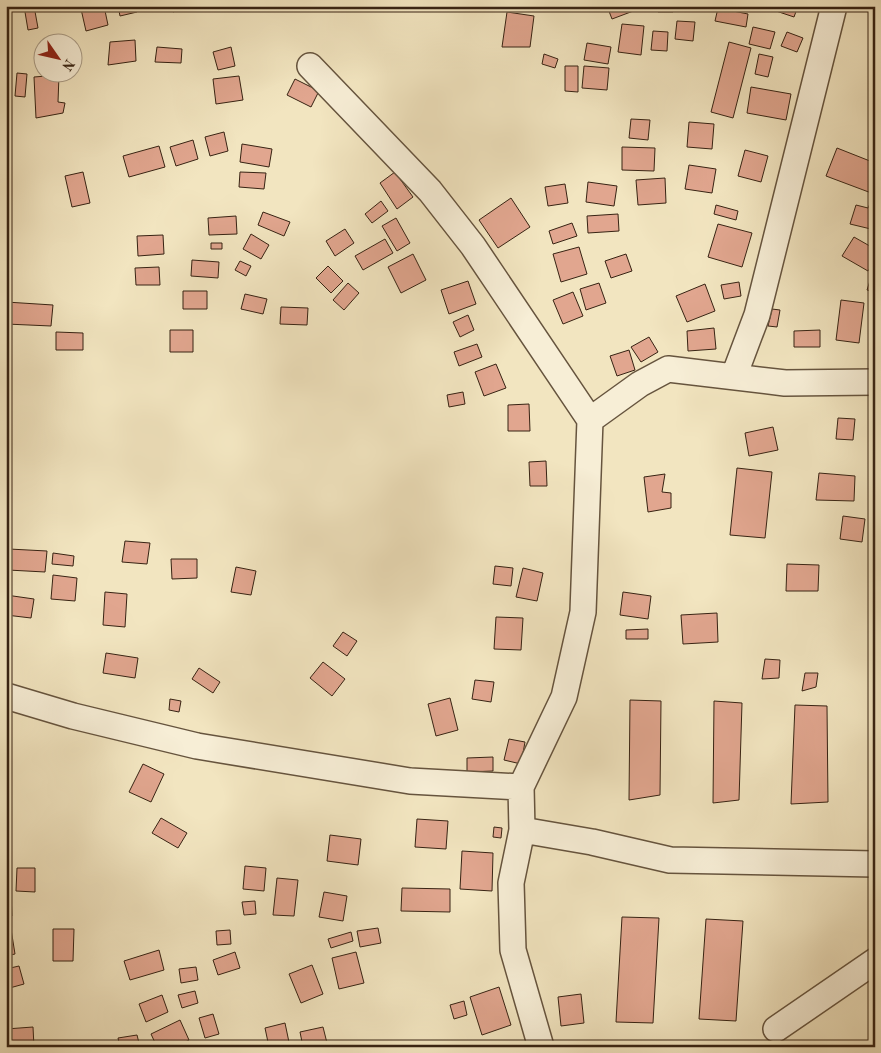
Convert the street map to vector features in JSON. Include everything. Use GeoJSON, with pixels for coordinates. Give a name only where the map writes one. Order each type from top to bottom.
{"type":"FeatureCollection","features":[{"type":"Feature","properties":{"kind":"street"},"geometry":{"type":"LineString","coordinates":[[734,376],[756,315],[834,6]]}},
{"type":"Feature","properties":{"kind":"street"},"geometry":{"type":"LineString","coordinates":[[310,66],[430,191],[472,246],[590,420],[583,612],[564,697],[521,787],[522,830],[512,883],[513,950],[541,1047]]}},
{"type":"Feature","properties":{"kind":"street"},"geometry":{"type":"LineString","coordinates":[[590,420],[640,384],[668,369],[785,383],[875,382]]}},
{"type":"Feature","properties":{"kind":"street"},"geometry":{"type":"LineString","coordinates":[[6,696],[73,716],[196,746],[410,781],[521,787]]}},
{"type":"Feature","properties":{"kind":"street"},"geometry":{"type":"LineString","coordinates":[[522,830],[592,842],[670,860],[875,864]]}},
{"type":"Feature","properties":{"kind":"street"},"geometry":{"type":"LineString","coordinates":[[776,1029],[875,961]]}},
{"type":"Feature","properties":{"kind":"building"},"geometry":{"type":"Polygon","coordinates":[[[24,6],[34,6],[38,28],[28,30],[24,6]]]}},
{"type":"Feature","properties":{"kind":"building"},"geometry":{"type":"Polygon","coordinates":[[[92,6],[104,6],[108,25],[86,31],[81,9],[92,6]]]}},
{"type":"Feature","properties":{"kind":"building"},"geometry":{"type":"Polygon","coordinates":[[[118,6],[135,6],[137,12],[120,16],[118,6]]]}},
{"type":"Feature","properties":{"kind":"building"},"geometry":{"type":"Polygon","coordinates":[[[156,6],[176,6],[174,12],[156,6]]]}},
{"type":"Feature","properties":{"kind":"building"},"geometry":{"type":"Polygon","coordinates":[[[607,6],[634,6],[636,10],[612,19],[607,6]]]}},
{"type":"Feature","properties":{"kind":"building"},"geometry":{"type":"Polygon","coordinates":[[[657,6],[672,6],[673,12],[658,12],[657,6]]]}},
{"type":"Feature","properties":{"kind":"building"},"geometry":{"type":"Polygon","coordinates":[[[771,6],[798,6],[794,17],[770,9],[771,6]]]}},
{"type":"Feature","properties":{"kind":"building"},"geometry":{"type":"Polygon","coordinates":[[[718,8],[748,14],[746,27],[715,21],[718,8]]]}},
{"type":"Feature","properties":{"kind":"building"},"geometry":{"type":"Polygon","coordinates":[[[507,12],[534,16],[530,47],[502,47],[507,12]]]}},
{"type":"Feature","properties":{"kind":"building"},"geometry":{"type":"Polygon","coordinates":[[[677,21],[695,22],[693,41],[675,39],[677,21]]]}},
{"type":"Feature","properties":{"kind":"building"},"geometry":{"type":"Polygon","coordinates":[[[622,24],[644,26],[641,55],[618,52],[622,24]]]}},
{"type":"Feature","properties":{"kind":"building"},"geometry":{"type":"Polygon","coordinates":[[[753,27],[775,32],[770,49],[749,44],[753,27]]]}},
{"type":"Feature","properties":{"kind":"building"},"geometry":{"type":"Polygon","coordinates":[[[653,31],[668,32],[667,51],[651,50],[653,31]]]}},
{"type":"Feature","properties":{"kind":"building"},"geometry":{"type":"Polygon","coordinates":[[[787,32],[803,38],[797,52],[781,46],[787,32]]]}},
{"type":"Feature","properties":{"kind":"building"},"geometry":{"type":"Polygon","coordinates":[[[135,40],[136,61],[108,65],[110,42],[135,40]]]}},
{"type":"Feature","properties":{"kind":"building"},"geometry":{"type":"Polygon","coordinates":[[[729,42],[751,48],[733,118],[711,112],[729,42]]]}},
{"type":"Feature","properties":{"kind":"building"},"geometry":{"type":"Polygon","coordinates":[[[587,43],[611,47],[608,64],[584,60],[587,43]]]}},
{"type":"Feature","properties":{"kind":"building"},"geometry":{"type":"Polygon","coordinates":[[[157,47],[182,49],[181,63],[155,62],[157,47]]]}},
{"type":"Feature","properties":{"kind":"building"},"geometry":{"type":"Polygon","coordinates":[[[231,47],[235,66],[218,70],[213,52],[231,47]]]}},
{"type":"Feature","properties":{"kind":"building"},"geometry":{"type":"Polygon","coordinates":[[[544,54],[558,59],[555,68],[542,64],[544,54]]]}},
{"type":"Feature","properties":{"kind":"building"},"geometry":{"type":"Polygon","coordinates":[[[759,54],[773,57],[768,77],[755,74],[759,54]]]}},
{"type":"Feature","properties":{"kind":"building"},"geometry":{"type":"Polygon","coordinates":[[[6,58],[9,58],[6,98],[6,58]]]}},
{"type":"Feature","properties":{"kind":"building"},"geometry":{"type":"Polygon","coordinates":[[[565,66],[578,66],[578,92],[565,91],[565,66]]]}},
{"type":"Feature","properties":{"kind":"building"},"geometry":{"type":"Polygon","coordinates":[[[584,66],[609,68],[607,90],[582,88],[584,66]]]}},
{"type":"Feature","properties":{"kind":"building"},"geometry":{"type":"Polygon","coordinates":[[[17,73],[27,74],[25,97],[15,96],[17,73]]]}},
{"type":"Feature","properties":{"kind":"building"},"geometry":{"type":"Polygon","coordinates":[[[239,76],[243,100],[216,104],[213,79],[239,76]]]}},
{"type":"Feature","properties":{"kind":"building"},"geometry":{"type":"Polygon","coordinates":[[[295,79],[319,91],[311,107],[287,95],[295,79]]]}},
{"type":"Feature","properties":{"kind":"building"},"geometry":{"type":"Polygon","coordinates":[[[34,82],[59,82],[58,102],[65,103],[63,113],[36,118],[34,82]]]}},
{"type":"Feature","properties":{"kind":"building"},"geometry":{"type":"Polygon","coordinates":[[[751,87],[791,94],[786,120],[747,113],[751,87]]]}},
{"type":"Feature","properties":{"kind":"building"},"geometry":{"type":"Polygon","coordinates":[[[631,119],[650,120],[648,140],[629,138],[631,119]]]}},
{"type":"Feature","properties":{"kind":"building"},"geometry":{"type":"Polygon","coordinates":[[[689,122],[714,124],[712,149],[687,147],[689,122]]]}},
{"type":"Feature","properties":{"kind":"building"},"geometry":{"type":"Polygon","coordinates":[[[224,132],[228,151],[210,156],[205,137],[224,132]]]}},
{"type":"Feature","properties":{"kind":"building"},"geometry":{"type":"Polygon","coordinates":[[[193,140],[198,159],[176,166],[170,147],[193,140]]]}},
{"type":"Feature","properties":{"kind":"building"},"geometry":{"type":"Polygon","coordinates":[[[242,144],[272,149],[269,167],[240,162],[242,144]]]}},
{"type":"Feature","properties":{"kind":"building"},"geometry":{"type":"Polygon","coordinates":[[[159,146],[165,167],[129,177],[123,156],[159,146]]]}},
{"type":"Feature","properties":{"kind":"building"},"geometry":{"type":"Polygon","coordinates":[[[622,147],[655,148],[654,171],[622,170],[622,147]]]}},
{"type":"Feature","properties":{"kind":"building"},"geometry":{"type":"Polygon","coordinates":[[[837,148],[875,163],[874,194],[826,176],[837,148]]]}},
{"type":"Feature","properties":{"kind":"building"},"geometry":{"type":"Polygon","coordinates":[[[745,150],[768,156],[761,182],[738,176],[745,150]]]}},
{"type":"Feature","properties":{"kind":"building"},"geometry":{"type":"Polygon","coordinates":[[[689,165],[716,169],[712,193],[685,189],[689,165]]]}},
{"type":"Feature","properties":{"kind":"building"},"geometry":{"type":"Polygon","coordinates":[[[83,172],[90,203],[72,207],[65,176],[83,172]]]}},
{"type":"Feature","properties":{"kind":"building"},"geometry":{"type":"Polygon","coordinates":[[[240,172],[266,173],[264,189],[239,187],[240,172]]]}},
{"type":"Feature","properties":{"kind":"building"},"geometry":{"type":"Polygon","coordinates":[[[395,172],[413,197],[397,209],[380,183],[395,172]]]}},
{"type":"Feature","properties":{"kind":"building"},"geometry":{"type":"Polygon","coordinates":[[[665,178],[666,203],[638,205],[636,180],[665,178]]]}},
{"type":"Feature","properties":{"kind":"building"},"geometry":{"type":"Polygon","coordinates":[[[588,182],[617,186],[614,206],[586,202],[588,182]]]}},
{"type":"Feature","properties":{"kind":"building"},"geometry":{"type":"Polygon","coordinates":[[[565,184],[568,203],[548,206],[545,187],[565,184]]]}},
{"type":"Feature","properties":{"kind":"building"},"geometry":{"type":"Polygon","coordinates":[[[873,197],[875,230],[850,224],[856,205],[868,208],[873,197]]]}},
{"type":"Feature","properties":{"kind":"building"},"geometry":{"type":"Polygon","coordinates":[[[511,198],[530,227],[498,248],[479,220],[511,198]]]}},
{"type":"Feature","properties":{"kind":"building"},"geometry":{"type":"Polygon","coordinates":[[[381,201],[388,211],[372,223],[365,214],[381,201]]]}},
{"type":"Feature","properties":{"kind":"building"},"geometry":{"type":"Polygon","coordinates":[[[716,205],[738,211],[736,220],[714,214],[716,205]]]}},
{"type":"Feature","properties":{"kind":"building"},"geometry":{"type":"Polygon","coordinates":[[[263,212],[290,222],[284,236],[258,225],[263,212]]]}},
{"type":"Feature","properties":{"kind":"building"},"geometry":{"type":"Polygon","coordinates":[[[618,214],[619,231],[588,233],[587,216],[618,214]]]}},
{"type":"Feature","properties":{"kind":"building"},"geometry":{"type":"Polygon","coordinates":[[[236,216],[237,234],[209,235],[208,218],[236,216]]]}},
{"type":"Feature","properties":{"kind":"building"},"geometry":{"type":"Polygon","coordinates":[[[396,218],[410,243],[397,251],[382,226],[396,218]]]}},
{"type":"Feature","properties":{"kind":"building"},"geometry":{"type":"Polygon","coordinates":[[[572,223],[577,236],[553,244],[549,231],[572,223]]]}},
{"type":"Feature","properties":{"kind":"building"},"geometry":{"type":"Polygon","coordinates":[[[718,224],[752,233],[742,267],[708,257],[718,224]]]}},
{"type":"Feature","properties":{"kind":"building"},"geometry":{"type":"Polygon","coordinates":[[[345,229],[354,243],[335,256],[326,241],[345,229]]]}},
{"type":"Feature","properties":{"kind":"building"},"geometry":{"type":"Polygon","coordinates":[[[251,234],[269,245],[261,259],[243,249],[251,234]]]}},
{"type":"Feature","properties":{"kind":"building"},"geometry":{"type":"Polygon","coordinates":[[[163,235],[164,254],[138,256],[137,236],[163,235]]]}},
{"type":"Feature","properties":{"kind":"building"},"geometry":{"type":"Polygon","coordinates":[[[854,237],[875,249],[875,260],[868,271],[842,256],[854,237]]]}},
{"type":"Feature","properties":{"kind":"building"},"geometry":{"type":"Polygon","coordinates":[[[385,239],[393,253],[363,270],[355,256],[385,239]]]}},
{"type":"Feature","properties":{"kind":"building"},"geometry":{"type":"Polygon","coordinates":[[[211,243],[222,243],[222,249],[211,249],[211,243]]]}},
{"type":"Feature","properties":{"kind":"building"},"geometry":{"type":"Polygon","coordinates":[[[579,247],[587,274],[561,282],[553,254],[579,247]]]}},
{"type":"Feature","properties":{"kind":"building"},"geometry":{"type":"Polygon","coordinates":[[[413,254],[426,280],[401,293],[388,267],[413,254]]]}},
{"type":"Feature","properties":{"kind":"building"},"geometry":{"type":"Polygon","coordinates":[[[626,254],[632,271],[611,278],[605,261],[626,254]]]}},
{"type":"Feature","properties":{"kind":"building"},"geometry":{"type":"Polygon","coordinates":[[[192,260],[219,262],[218,278],[191,276],[192,260]]]}},
{"type":"Feature","properties":{"kind":"building"},"geometry":{"type":"Polygon","coordinates":[[[240,261],[251,266],[246,276],[235,270],[240,261]]]}},
{"type":"Feature","properties":{"kind":"building"},"geometry":{"type":"Polygon","coordinates":[[[328,266],[343,281],[331,293],[316,278],[328,266]]]}},
{"type":"Feature","properties":{"kind":"building"},"geometry":{"type":"Polygon","coordinates":[[[159,267],[160,285],[136,285],[135,268],[159,267]]]}},
{"type":"Feature","properties":{"kind":"building"},"geometry":{"type":"Polygon","coordinates":[[[875,269],[875,292],[867,290],[875,269]]]}},
{"type":"Feature","properties":{"kind":"building"},"geometry":{"type":"Polygon","coordinates":[[[468,281],[476,304],[449,314],[441,290],[468,281]]]}},
{"type":"Feature","properties":{"kind":"building"},"geometry":{"type":"Polygon","coordinates":[[[739,282],[741,296],[724,299],[721,285],[739,282]]]}},
{"type":"Feature","properties":{"kind":"building"},"geometry":{"type":"Polygon","coordinates":[[[348,283],[359,293],[344,310],[333,300],[348,283]]]}},
{"type":"Feature","properties":{"kind":"building"},"geometry":{"type":"Polygon","coordinates":[[[599,283],[606,303],[586,310],[580,289],[599,283]]]}},
{"type":"Feature","properties":{"kind":"building"},"geometry":{"type":"Polygon","coordinates":[[[705,284],[715,311],[687,322],[676,296],[705,284]]]}},
{"type":"Feature","properties":{"kind":"building"},"geometry":{"type":"Polygon","coordinates":[[[183,291],[207,291],[207,309],[183,309],[183,291]]]}},
{"type":"Feature","properties":{"kind":"building"},"geometry":{"type":"Polygon","coordinates":[[[573,292],[583,316],[563,324],[553,300],[573,292]]]}},
{"type":"Feature","properties":{"kind":"building"},"geometry":{"type":"Polygon","coordinates":[[[245,294],[267,299],[263,314],[241,309],[245,294]]]}},
{"type":"Feature","properties":{"kind":"building"},"geometry":{"type":"Polygon","coordinates":[[[841,300],[864,303],[859,343],[836,340],[841,300]]]}},
{"type":"Feature","properties":{"kind":"building"},"geometry":{"type":"Polygon","coordinates":[[[6,302],[53,305],[51,326],[6,324],[6,302]]]}},
{"type":"Feature","properties":{"kind":"building"},"geometry":{"type":"Polygon","coordinates":[[[281,307],[308,308],[307,325],[280,324],[281,307]]]}},
{"type":"Feature","properties":{"kind":"building"},"geometry":{"type":"Polygon","coordinates":[[[772,309],[780,310],[777,327],[768,326],[772,309]]]}},
{"type":"Feature","properties":{"kind":"building"},"geometry":{"type":"Polygon","coordinates":[[[468,315],[474,330],[460,337],[453,322],[468,315]]]}},
{"type":"Feature","properties":{"kind":"building"},"geometry":{"type":"Polygon","coordinates":[[[714,328],[716,349],[688,351],[687,331],[714,328]]]}},
{"type":"Feature","properties":{"kind":"building"},"geometry":{"type":"Polygon","coordinates":[[[170,330],[193,330],[193,352],[170,352],[170,330]]]}},
{"type":"Feature","properties":{"kind":"building"},"geometry":{"type":"Polygon","coordinates":[[[820,330],[820,347],[794,347],[794,331],[820,330]]]}},
{"type":"Feature","properties":{"kind":"building"},"geometry":{"type":"Polygon","coordinates":[[[56,332],[83,333],[83,350],[56,350],[56,332]]]}},
{"type":"Feature","properties":{"kind":"building"},"geometry":{"type":"Polygon","coordinates":[[[649,337],[658,352],[641,362],[631,347],[649,337]]]}},
{"type":"Feature","properties":{"kind":"building"},"geometry":{"type":"Polygon","coordinates":[[[477,344],[482,357],[459,366],[454,352],[477,344]]]}},
{"type":"Feature","properties":{"kind":"building"},"geometry":{"type":"Polygon","coordinates":[[[629,350],[635,370],[617,376],[610,356],[629,350]]]}},
{"type":"Feature","properties":{"kind":"building"},"geometry":{"type":"Polygon","coordinates":[[[496,364],[506,388],[484,396],[475,372],[496,364]]]}},
{"type":"Feature","properties":{"kind":"building"},"geometry":{"type":"Polygon","coordinates":[[[463,392],[465,404],[449,407],[447,395],[463,392]]]}},
{"type":"Feature","properties":{"kind":"building"},"geometry":{"type":"Polygon","coordinates":[[[529,404],[530,431],[508,431],[508,405],[529,404]]]}},
{"type":"Feature","properties":{"kind":"building"},"geometry":{"type":"Polygon","coordinates":[[[838,418],[855,419],[853,440],[836,439],[838,418]]]}},
{"type":"Feature","properties":{"kind":"building"},"geometry":{"type":"Polygon","coordinates":[[[773,427],[778,450],[749,456],[745,433],[773,427]]]}},
{"type":"Feature","properties":{"kind":"building"},"geometry":{"type":"Polygon","coordinates":[[[546,461],[547,486],[530,486],[529,462],[546,461]]]}},
{"type":"Feature","properties":{"kind":"building"},"geometry":{"type":"Polygon","coordinates":[[[737,468],[772,472],[765,538],[730,535],[737,468]]]}},
{"type":"Feature","properties":{"kind":"building"},"geometry":{"type":"Polygon","coordinates":[[[819,473],[855,476],[854,501],[816,500],[819,473]]]}},
{"type":"Feature","properties":{"kind":"building"},"geometry":{"type":"Polygon","coordinates":[[[665,474],[662,492],[671,493],[671,508],[648,512],[644,477],[665,474]]]}},
{"type":"Feature","properties":{"kind":"building"},"geometry":{"type":"Polygon","coordinates":[[[843,516],[865,519],[862,542],[840,539],[843,516]]]}},
{"type":"Feature","properties":{"kind":"building"},"geometry":{"type":"Polygon","coordinates":[[[125,541],[150,543],[147,564],[122,562],[125,541]]]}},
{"type":"Feature","properties":{"kind":"building"},"geometry":{"type":"Polygon","coordinates":[[[9,549],[47,551],[45,572],[8,570],[9,549]]]}},
{"type":"Feature","properties":{"kind":"building"},"geometry":{"type":"Polygon","coordinates":[[[53,553],[74,556],[73,566],[52,564],[53,553]]]}},
{"type":"Feature","properties":{"kind":"building"},"geometry":{"type":"Polygon","coordinates":[[[171,559],[197,559],[197,578],[172,579],[171,559]]]}},
{"type":"Feature","properties":{"kind":"building"},"geometry":{"type":"Polygon","coordinates":[[[787,564],[819,565],[818,591],[786,591],[787,564]]]}},
{"type":"Feature","properties":{"kind":"building"},"geometry":{"type":"Polygon","coordinates":[[[495,566],[513,568],[511,586],[493,584],[495,566]]]}},
{"type":"Feature","properties":{"kind":"building"},"geometry":{"type":"Polygon","coordinates":[[[236,567],[256,571],[251,595],[231,592],[236,567]]]}},
{"type":"Feature","properties":{"kind":"building"},"geometry":{"type":"Polygon","coordinates":[[[523,568],[543,573],[537,601],[516,597],[523,568]]]}},
{"type":"Feature","properties":{"kind":"building"},"geometry":{"type":"Polygon","coordinates":[[[53,575],[77,578],[75,601],[51,599],[53,575]]]}},
{"type":"Feature","properties":{"kind":"building"},"geometry":{"type":"Polygon","coordinates":[[[105,592],[127,594],[125,627],[103,625],[105,592]]]}},
{"type":"Feature","properties":{"kind":"building"},"geometry":{"type":"Polygon","coordinates":[[[623,592],[651,596],[648,619],[620,615],[623,592]]]}},
{"type":"Feature","properties":{"kind":"building"},"geometry":{"type":"Polygon","coordinates":[[[6,595],[34,599],[31,618],[6,615],[6,595]]]}},
{"type":"Feature","properties":{"kind":"building"},"geometry":{"type":"Polygon","coordinates":[[[717,613],[718,642],[683,644],[681,615],[717,613]]]}},
{"type":"Feature","properties":{"kind":"building"},"geometry":{"type":"Polygon","coordinates":[[[496,617],[523,618],[521,650],[494,649],[496,617]]]}},
{"type":"Feature","properties":{"kind":"building"},"geometry":{"type":"Polygon","coordinates":[[[648,629],[648,639],[626,639],[626,630],[648,629]]]}},
{"type":"Feature","properties":{"kind":"building"},"geometry":{"type":"Polygon","coordinates":[[[343,632],[357,641],[347,656],[333,646],[343,632]]]}},
{"type":"Feature","properties":{"kind":"building"},"geometry":{"type":"Polygon","coordinates":[[[106,653],[138,658],[135,678],[103,673],[106,653]]]}},
{"type":"Feature","properties":{"kind":"building"},"geometry":{"type":"Polygon","coordinates":[[[765,659],[780,660],[779,678],[762,679],[765,659]]]}},
{"type":"Feature","properties":{"kind":"building"},"geometry":{"type":"Polygon","coordinates":[[[323,662],[345,679],[332,696],[310,678],[323,662]]]}},
{"type":"Feature","properties":{"kind":"building"},"geometry":{"type":"Polygon","coordinates":[[[199,668],[220,682],[213,693],[192,679],[199,668]]]}},
{"type":"Feature","properties":{"kind":"building"},"geometry":{"type":"Polygon","coordinates":[[[805,673],[818,673],[816,687],[802,691],[805,673]]]}},
{"type":"Feature","properties":{"kind":"building"},"geometry":{"type":"Polygon","coordinates":[[[475,680],[494,682],[491,702],[472,699],[475,680]]]}},
{"type":"Feature","properties":{"kind":"building"},"geometry":{"type":"Polygon","coordinates":[[[450,698],[458,730],[436,736],[428,704],[450,698]]]}},
{"type":"Feature","properties":{"kind":"building"},"geometry":{"type":"Polygon","coordinates":[[[170,699],[181,701],[179,712],[169,710],[170,699]]]}},
{"type":"Feature","properties":{"kind":"building"},"geometry":{"type":"Polygon","coordinates":[[[630,700],[661,701],[660,795],[629,800],[630,700]]]}},
{"type":"Feature","properties":{"kind":"building"},"geometry":{"type":"Polygon","coordinates":[[[714,701],[742,703],[739,800],[713,803],[714,701]]]}},
{"type":"Feature","properties":{"kind":"building"},"geometry":{"type":"Polygon","coordinates":[[[795,705],[827,706],[828,802],[791,804],[795,705]]]}},
{"type":"Feature","properties":{"kind":"building"},"geometry":{"type":"Polygon","coordinates":[[[509,739],[525,742],[521,764],[504,760],[509,739]]]}},
{"type":"Feature","properties":{"kind":"building"},"geometry":{"type":"Polygon","coordinates":[[[493,757],[493,771],[467,772],[467,758],[493,757]]]}},
{"type":"Feature","properties":{"kind":"building"},"geometry":{"type":"Polygon","coordinates":[[[143,764],[164,774],[151,802],[129,792],[143,764]]]}},
{"type":"Feature","properties":{"kind":"building"},"geometry":{"type":"Polygon","coordinates":[[[161,818],[187,833],[178,848],[152,833],[161,818]]]}},
{"type":"Feature","properties":{"kind":"building"},"geometry":{"type":"Polygon","coordinates":[[[417,819],[448,821],[446,849],[415,847],[417,819]]]}},
{"type":"Feature","properties":{"kind":"building"},"geometry":{"type":"Polygon","coordinates":[[[494,827],[502,828],[501,838],[493,837],[494,827]]]}},
{"type":"Feature","properties":{"kind":"building"},"geometry":{"type":"Polygon","coordinates":[[[330,835],[361,839],[358,865],[327,861],[330,835]]]}},
{"type":"Feature","properties":{"kind":"building"},"geometry":{"type":"Polygon","coordinates":[[[462,851],[493,853],[492,891],[460,889],[462,851]]]}},
{"type":"Feature","properties":{"kind":"building"},"geometry":{"type":"Polygon","coordinates":[[[245,866],[266,868],[264,891],[243,889],[245,866]]]}},
{"type":"Feature","properties":{"kind":"building"},"geometry":{"type":"Polygon","coordinates":[[[17,868],[35,868],[35,892],[16,891],[17,868]]]}},
{"type":"Feature","properties":{"kind":"building"},"geometry":{"type":"Polygon","coordinates":[[[277,878],[298,880],[294,916],[273,915],[277,878]]]}},
{"type":"Feature","properties":{"kind":"building"},"geometry":{"type":"Polygon","coordinates":[[[402,888],[450,889],[450,912],[401,911],[402,888]]]}},
{"type":"Feature","properties":{"kind":"building"},"geometry":{"type":"Polygon","coordinates":[[[324,892],[347,896],[343,921],[319,917],[324,892]]]}},
{"type":"Feature","properties":{"kind":"building"},"geometry":{"type":"Polygon","coordinates":[[[11,895],[12,916],[6,916],[6,896],[11,895]]]}},
{"type":"Feature","properties":{"kind":"building"},"geometry":{"type":"Polygon","coordinates":[[[255,901],[256,914],[244,915],[242,902],[255,901]]]}},
{"type":"Feature","properties":{"kind":"building"},"geometry":{"type":"Polygon","coordinates":[[[622,917],[659,918],[653,1023],[616,1022],[622,917]]]}},
{"type":"Feature","properties":{"kind":"building"},"geometry":{"type":"Polygon","coordinates":[[[706,919],[743,921],[736,1021],[699,1019],[706,919]]]}},
{"type":"Feature","properties":{"kind":"building"},"geometry":{"type":"Polygon","coordinates":[[[378,928],[381,943],[360,947],[357,931],[378,928]]]}},
{"type":"Feature","properties":{"kind":"building"},"geometry":{"type":"Polygon","coordinates":[[[11,929],[15,954],[6,956],[6,930],[11,929]]]}},
{"type":"Feature","properties":{"kind":"building"},"geometry":{"type":"Polygon","coordinates":[[[53,929],[74,929],[73,961],[53,961],[53,929]]]}},
{"type":"Feature","properties":{"kind":"building"},"geometry":{"type":"Polygon","coordinates":[[[230,930],[231,944],[217,945],[216,931],[230,930]]]}},
{"type":"Feature","properties":{"kind":"building"},"geometry":{"type":"Polygon","coordinates":[[[351,932],[353,941],[331,948],[328,939],[351,932]]]}},
{"type":"Feature","properties":{"kind":"building"},"geometry":{"type":"Polygon","coordinates":[[[159,950],[164,970],[130,980],[124,961],[159,950]]]}},
{"type":"Feature","properties":{"kind":"building"},"geometry":{"type":"Polygon","coordinates":[[[235,952],[240,968],[218,975],[213,960],[235,952]]]}},
{"type":"Feature","properties":{"kind":"building"},"geometry":{"type":"Polygon","coordinates":[[[356,952],[364,983],[339,989],[332,958],[356,952]]]}},
{"type":"Feature","properties":{"kind":"building"},"geometry":{"type":"Polygon","coordinates":[[[312,965],[323,994],[301,1003],[289,974],[312,965]]]}},
{"type":"Feature","properties":{"kind":"building"},"geometry":{"type":"Polygon","coordinates":[[[19,966],[24,984],[6,989],[6,969],[19,966]]]}},
{"type":"Feature","properties":{"kind":"building"},"geometry":{"type":"Polygon","coordinates":[[[196,967],[198,980],[181,983],[179,969],[196,967]]]}},
{"type":"Feature","properties":{"kind":"building"},"geometry":{"type":"Polygon","coordinates":[[[499,987],[511,1025],[482,1035],[470,997],[499,987]]]}},
{"type":"Feature","properties":{"kind":"building"},"geometry":{"type":"Polygon","coordinates":[[[195,991],[198,1003],[182,1008],[178,995],[195,991]]]}},
{"type":"Feature","properties":{"kind":"building"},"geometry":{"type":"Polygon","coordinates":[[[581,994],[584,1023],[561,1026],[558,997],[581,994]]]}},
{"type":"Feature","properties":{"kind":"building"},"geometry":{"type":"Polygon","coordinates":[[[162,995],[168,1012],[146,1022],[139,1004],[162,995]]]}},
{"type":"Feature","properties":{"kind":"building"},"geometry":{"type":"Polygon","coordinates":[[[464,1001],[467,1015],[454,1019],[450,1005],[464,1001]]]}},
{"type":"Feature","properties":{"kind":"building"},"geometry":{"type":"Polygon","coordinates":[[[213,1014],[219,1034],[205,1038],[199,1018],[213,1014]]]}},
{"type":"Feature","properties":{"kind":"building"},"geometry":{"type":"Polygon","coordinates":[[[180,1020],[189,1040],[176,1047],[157,1047],[151,1034],[180,1020]]]}},
{"type":"Feature","properties":{"kind":"building"},"geometry":{"type":"Polygon","coordinates":[[[285,1023],[290,1047],[269,1047],[265,1028],[285,1023]]]}},
{"type":"Feature","properties":{"kind":"building"},"geometry":{"type":"Polygon","coordinates":[[[33,1027],[34,1047],[6,1047],[6,1029],[33,1027]]]}},
{"type":"Feature","properties":{"kind":"building"},"geometry":{"type":"Polygon","coordinates":[[[323,1027],[328,1047],[303,1047],[300,1032],[323,1027]]]}},
{"type":"Feature","properties":{"kind":"building"},"geometry":{"type":"Polygon","coordinates":[[[137,1035],[140,1047],[120,1047],[118,1038],[137,1035]]]}}]}
